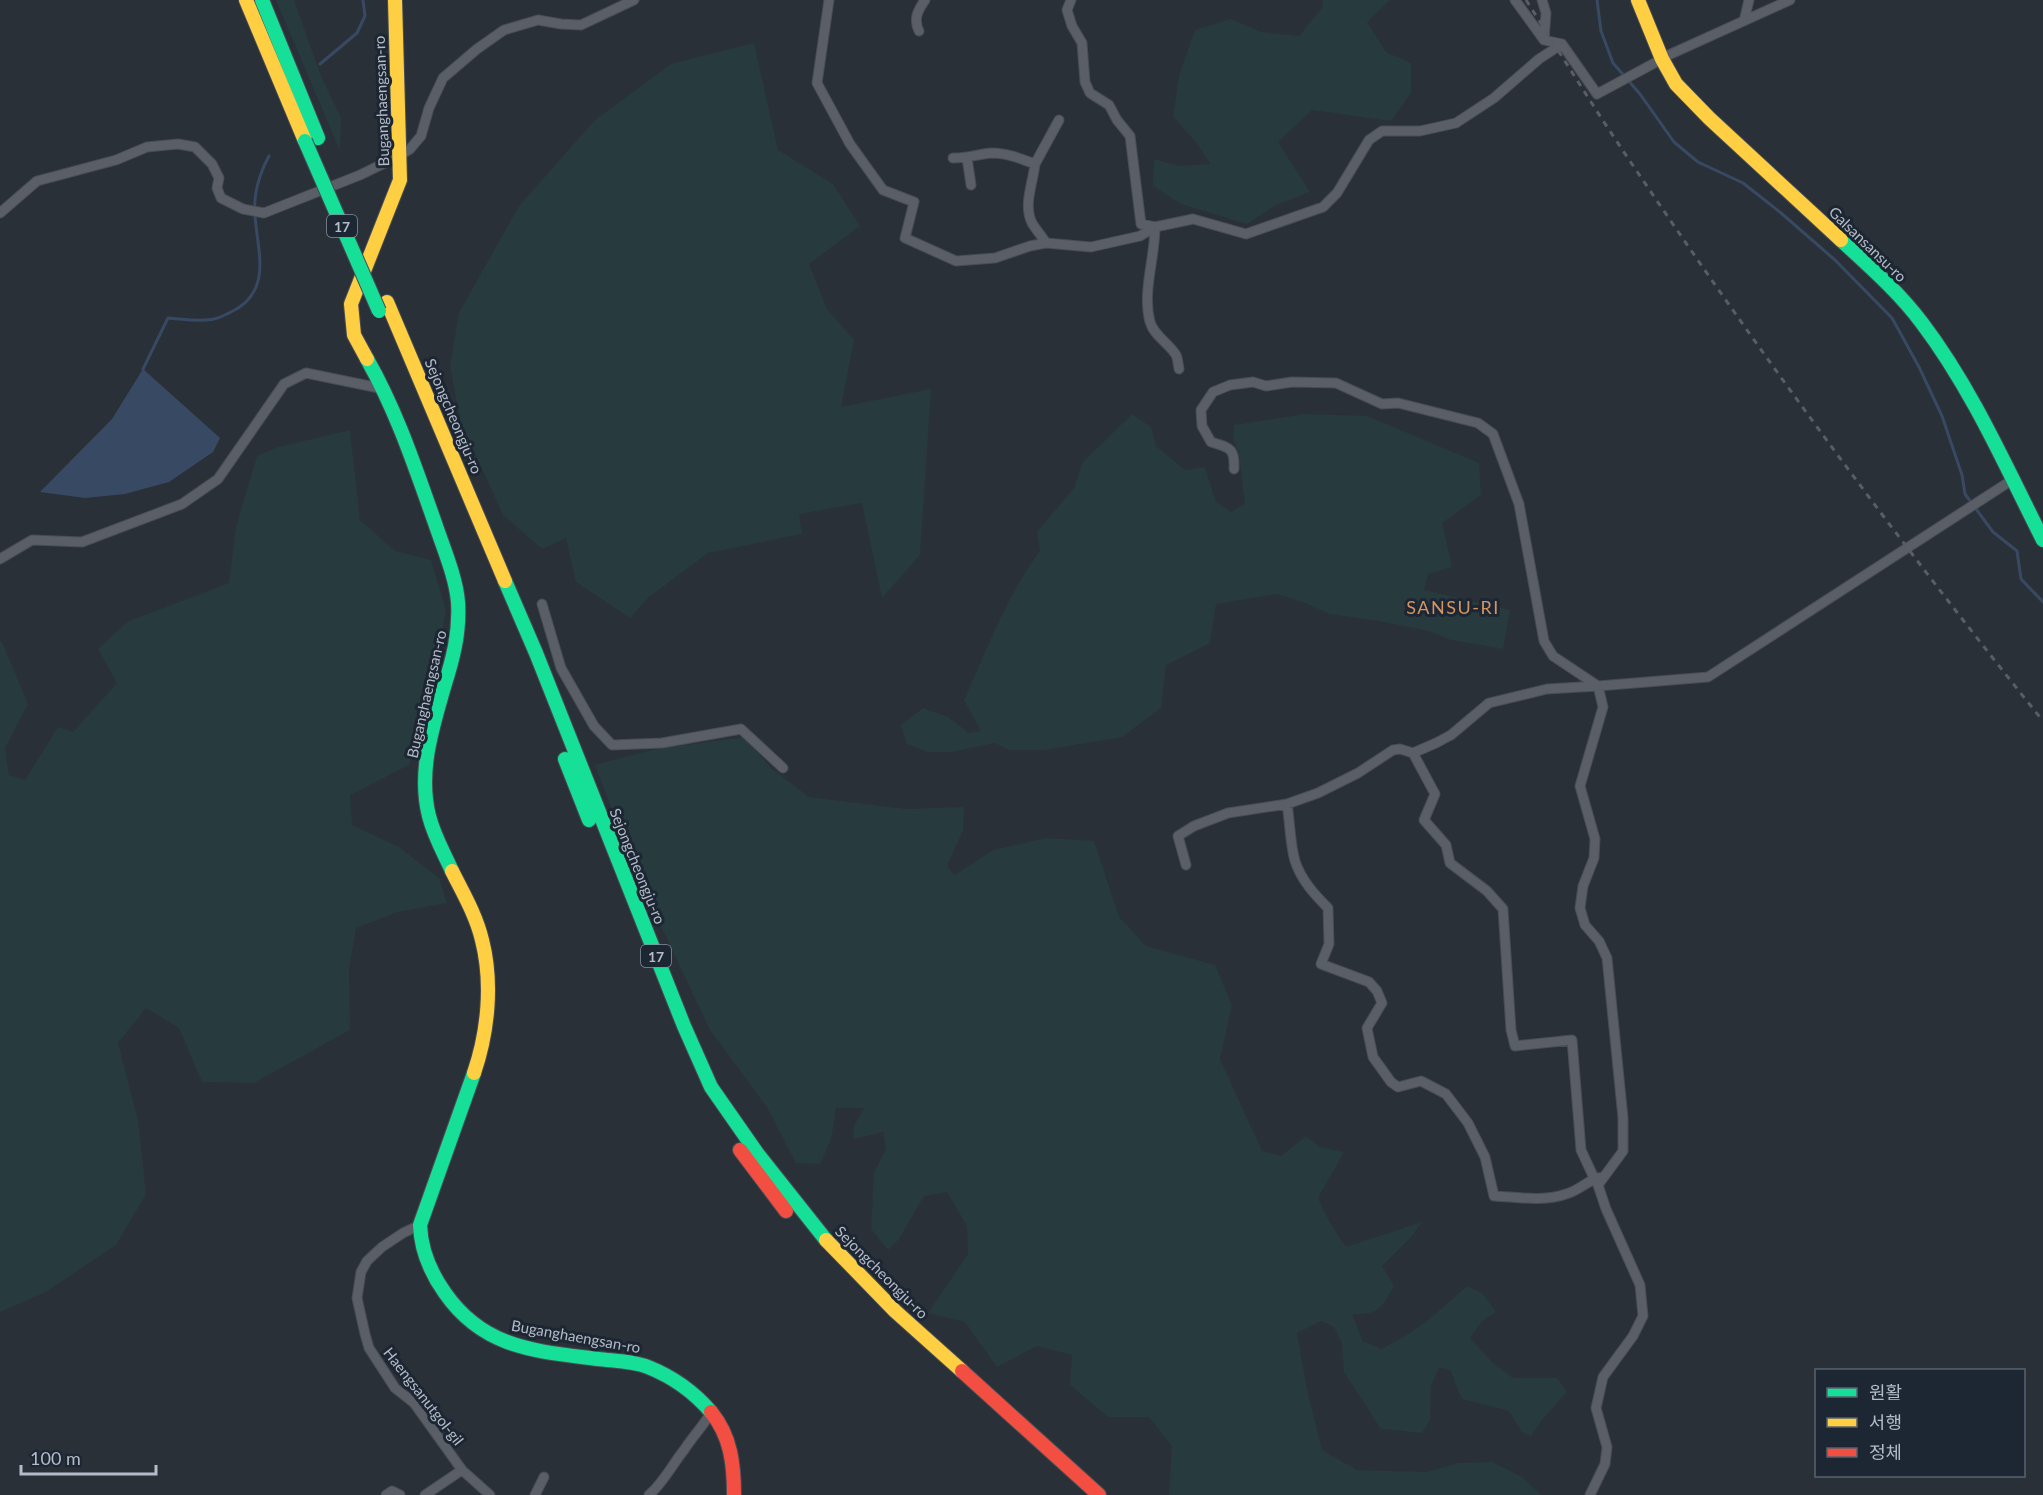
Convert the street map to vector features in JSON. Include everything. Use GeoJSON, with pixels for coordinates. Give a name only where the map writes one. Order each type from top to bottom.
{"type":"FeatureCollection","features":[{"type":"Feature","properties":{"kind":"main road","name":"17"},"geometry":{"type":"LineString","coordinates":[[246,0],[311,140],[383,307]]}},
{"type":"Feature","properties":{"kind":"main road","name":"17"},"geometry":{"type":"LineString","coordinates":[[262,0],[311,140]]}},
{"type":"Feature","properties":{"kind":"main road","name":"Buganghaengsan-ro"},"geometry":{"type":"LineString","coordinates":[[395,0],[400,180],[351,304],[354,335],[384,389],[403,432],[447,558],[458,601],[457,644],[429,739],[425,790],[429,815],[436,837],[473,913],[479,931],[486,963],[487,985],[486,1026],[480,1058],[420,1225],[420,1243],[428,1266],[453,1305],[466,1319],[480,1329],[513,1344],[646,1366],[682,1384],[712,1411],[728,1438],[736,1479],[734,1495]]}},
{"type":"Feature","properties":{"kind":"main road","name":"Galsansansu-ro"},"geometry":{"type":"LineString","coordinates":[[1638,0],[1662,58],[1676,84],[1709,118],[1877,273],[1921,322],[1975,407],[2043,540]]}},
{"type":"Feature","properties":{"kind":"main road","name":"Sejongcheongju-ro"},"geometry":{"type":"LineString","coordinates":[[383,307],[491,571],[662,1003],[691,1069],[712,1109],[756,1173],[804,1233],[893,1322],[1085,1495]]}},
{"type":"Feature","properties":{"kind":"main road","name":"Sejongcheongju-ro"},"geometry":{"type":"LineString","coordinates":[[383,307],[536,653],[684,1026],[711,1087],[757,1154],[819,1233],[895,1311],[1099,1495]]}},
{"type":"Feature","properties":{"kind":"street"},"geometry":{"type":"LineString","coordinates":[[0,213],[37,181],[116,160],[147,147],[178,144],[195,147],[213,164],[219,178],[217,188],[221,198],[243,209],[262,212],[360,175],[399,156],[410,148],[421,136],[429,108],[443,78],[504,30],[538,20],[581,25],[634,0]]}},
{"type":"Feature","properties":{"kind":"street"},"geometry":{"type":"LineString","coordinates":[[829,0],[817,83],[850,144],[883,190],[914,202],[905,238],[956,261],[995,258],[1046,243],[1091,247],[1140,236],[1155,227],[1193,219],[1246,234],[1323,207],[1337,193],[1369,140],[1382,131],[1420,131],[1456,123],[1494,98],[1539,59],[1562,44]]}},
{"type":"Feature","properties":{"kind":"street"},"geometry":{"type":"LineString","coordinates":[[919,31],[916,17],[918,9],[925,0]]}},
{"type":"Feature","properties":{"kind":"street"},"geometry":{"type":"LineString","coordinates":[[1071,0],[1067,10],[1072,26],[1082,43],[1085,82],[1090,93],[1109,105],[1130,136],[1141,224],[1155,227]]}},
{"type":"Feature","properties":{"kind":"street"},"geometry":{"type":"LineString","coordinates":[[1515,0],[1544,40],[1562,44],[1596,94],[1662,58],[1790,0]]}},
{"type":"Feature","properties":{"kind":"street"},"geometry":{"type":"LineString","coordinates":[[1542,0],[1546,13],[1544,40]]}},
{"type":"Feature","properties":{"kind":"street"},"geometry":{"type":"LineString","coordinates":[[1744,21],[1749,0]]}},
{"type":"Feature","properties":{"kind":"street"},"geometry":{"type":"LineString","coordinates":[[1046,243],[1031,220],[1028,201],[1035,164],[1059,120]]}},
{"type":"Feature","properties":{"kind":"street"},"geometry":{"type":"LineString","coordinates":[[953,158],[994,153],[1035,164]]}},
{"type":"Feature","properties":{"kind":"street"},"geometry":{"type":"LineString","coordinates":[[967,158],[971,185]]}},
{"type":"Feature","properties":{"kind":"street"},"geometry":{"type":"LineString","coordinates":[[1155,227],[1155,248],[1148,292],[1149,320],[1152,328],[1177,356],[1179,369]]}},
{"type":"Feature","properties":{"kind":"street"},"geometry":{"type":"LineString","coordinates":[[0,559],[32,540],[82,542],[182,504],[218,480],[284,384],[306,373],[384,389]]}},
{"type":"Feature","properties":{"kind":"street"},"geometry":{"type":"LineString","coordinates":[[1234,469],[1235,458],[1231,450],[1211,442],[1202,426],[1201,410],[1213,392],[1230,385],[1253,382],[1266,386],[1292,382],[1336,383],[1382,404],[1398,403],[1478,423],[1493,434],[1519,504],[1544,641],[1553,656],[1598,686],[1603,707],[1580,786],[1595,839],[1594,858],[1583,886],[1580,908],[1585,926],[1599,941],[1607,958],[1623,1118],[1623,1151],[1599,1177],[1579,1190],[1563,1195],[1544,1198],[1494,1196],[1485,1157],[1468,1123],[1446,1094],[1421,1081],[1398,1087],[1390,1082],[1373,1057],[1367,1028],[1382,1003],[1377,991],[1369,982],[1321,964],[1329,944],[1328,908],[1306,884],[1295,861],[1287,804]]}},
{"type":"Feature","properties":{"kind":"street"},"geometry":{"type":"LineString","coordinates":[[1186,865],[1178,836],[1194,826],[1228,813],[1287,804],[1318,793],[1358,773],[1392,750],[1400,749],[1413,753],[1451,735],[1489,703],[1547,689],[1708,677],[2012,480]]}},
{"type":"Feature","properties":{"kind":"street"},"geometry":{"type":"LineString","coordinates":[[542,604],[561,668],[594,726],[612,745],[662,742],[741,729],[783,768]]}},
{"type":"Feature","properties":{"kind":"street"},"geometry":{"type":"LineString","coordinates":[[1413,753],[1435,794],[1424,820],[1446,845],[1450,863],[1486,891],[1503,909],[1511,1030],[1515,1046],[1572,1040],[1581,1150],[1599,1177],[1598,1185],[1606,1209],[1640,1285],[1643,1316],[1633,1336],[1603,1377],[1596,1408],[1607,1447],[1605,1464],[1590,1495]]}},
{"type":"Feature","properties":{"kind":"street","name":"Haengsanutgol-gil"},"geometry":{"type":"LineString","coordinates":[[420,1225],[382,1247],[367,1261],[361,1272],[357,1298],[369,1348],[395,1388],[414,1403],[462,1470],[490,1495]]}},
{"type":"Feature","properties":{"kind":"street"},"geometry":{"type":"LineString","coordinates":[[649,1495],[659,1486],[712,1411]]}},
{"type":"Feature","properties":{"kind":"street"},"geometry":{"type":"LineString","coordinates":[[424,1495],[462,1470]]}},
{"type":"Feature","properties":{"kind":"street"},"geometry":{"type":"LineString","coordinates":[[535,1495],[544,1477]]}},
{"type":"Feature","properties":{"kind":"street"},"geometry":{"type":"LineString","coordinates":[[386,1495],[392,1491],[400,1495]]}},
{"type":"Feature","properties":{"kind":"green space"},"geometry":{"type":"Polygon","coordinates":[[[276,0],[294,0],[321,76],[341,118],[340,151],[276,0]]]}},
{"type":"Feature","properties":{"kind":"green space"},"geometry":{"type":"Polygon","coordinates":[[[1323,0],[1390,0],[1367,22],[1386,52],[1411,63],[1411,93],[1391,121],[1312,110],[1278,142],[1310,192],[1276,205],[1247,224],[1181,204],[1153,186],[1154,159],[1179,166],[1210,164],[1198,145],[1173,116],[1179,75],[1195,30],[1231,19],[1261,32],[1299,36],[1322,8],[1323,0]]]}},
{"type":"Feature","properties":{"kind":"green space"},"geometry":{"type":"Polygon","coordinates":[[[754,43],[778,150],[833,184],[860,226],[809,264],[827,309],[854,340],[841,407],[931,389],[920,555],[882,598],[862,503],[799,514],[802,534],[708,553],[649,597],[630,618],[576,582],[566,538],[542,549],[503,515],[461,423],[450,366],[459,313],[519,206],[595,120],[671,64],[754,43]]]}},
{"type":"Feature","properties":{"kind":"green space"},"geometry":{"type":"Polygon","coordinates":[[[1132,414],[1151,427],[1156,446],[1185,470],[1205,467],[1216,502],[1231,512],[1245,504],[1239,455],[1233,437],[1234,425],[1306,414],[1367,416],[1479,463],[1481,495],[1442,523],[1452,567],[1428,574],[1424,590],[1510,610],[1503,649],[1451,640],[1429,631],[1329,614],[1306,603],[1277,594],[1216,604],[1210,643],[1166,665],[1161,708],[1122,737],[1044,750],[1009,750],[995,743],[951,752],[927,752],[907,744],[901,725],[923,708],[948,717],[969,733],[981,731],[964,700],[1017,586],[1040,551],[1037,532],[1074,488],[1083,462],[1132,414]]]}},
{"type":"Feature","properties":{"kind":"green space"},"geometry":{"type":"Polygon","coordinates":[[[350,430],[360,520],[395,551],[431,560],[446,610],[435,675],[409,765],[350,795],[352,825],[399,847],[439,878],[447,903],[398,912],[356,928],[349,969],[350,1030],[254,1083],[202,1082],[179,1028],[146,1008],[118,1043],[138,1120],[146,1194],[116,1245],[46,1292],[0,1312],[0,642],[2,642],[28,704],[5,748],[9,775],[25,780],[58,727],[73,732],[117,683],[98,649],[127,622],[229,583],[236,527],[257,456],[278,447],[350,430]]]}},
{"type":"Feature","properties":{"kind":"green space"},"geometry":{"type":"Polygon","coordinates":[[[745,737],[771,768],[809,797],[906,809],[964,807],[963,830],[947,866],[955,875],[993,850],[1047,838],[1094,841],[1119,917],[1146,946],[1215,965],[1232,1005],[1220,1059],[1262,1151],[1281,1156],[1306,1136],[1320,1147],[1344,1152],[1318,1198],[1329,1221],[1346,1247],[1422,1222],[1411,1237],[1382,1266],[1394,1286],[1379,1309],[1369,1313],[1352,1314],[1363,1341],[1381,1349],[1406,1336],[1467,1286],[1483,1294],[1496,1312],[1482,1321],[1470,1338],[1493,1363],[1513,1378],[1557,1378],[1567,1392],[1531,1436],[1522,1432],[1509,1411],[1462,1399],[1450,1370],[1439,1368],[1431,1386],[1430,1420],[1422,1433],[1381,1429],[1344,1372],[1342,1343],[1334,1327],[1321,1321],[1297,1333],[1307,1389],[1322,1450],[1357,1470],[1427,1472],[1458,1463],[1492,1462],[1522,1477],[1541,1495],[1169,1495],[1172,1446],[1149,1417],[1108,1417],[1070,1385],[1072,1355],[1037,1346],[997,1367],[965,1322],[928,1313],[968,1254],[967,1226],[947,1192],[924,1196],[899,1239],[888,1250],[871,1229],[874,1173],[886,1148],[883,1132],[853,1139],[854,1126],[864,1108],[836,1108],[831,1140],[820,1164],[796,1163],[767,1107],[710,1030],[636,873],[595,765],[656,749],[745,737]]]}},
{"type":"Feature","properties":{"kind":"water"},"geometry":{"type":"Polygon","coordinates":[[[143,369],[220,438],[213,452],[169,482],[125,494],[85,498],[40,492],[112,419],[143,369]]]}},
{"type":"Feature","properties":{"kind":"waterway"},"geometry":{"type":"LineString","coordinates":[[320,64],[357,33],[365,16],[363,0]]}},
{"type":"Feature","properties":{"kind":"waterway"},"geometry":{"type":"LineString","coordinates":[[1597,0],[1601,31],[1613,63],[1640,94],[1674,142],[1698,162],[1743,183],[1781,213],[1835,260],[1892,318],[1942,416],[1962,475],[1965,494],[1993,532],[2017,551],[2021,579],[2043,602]]}},
{"type":"Feature","properties":{"kind":"waterway"},"geometry":{"type":"LineString","coordinates":[[143,369],[168,318],[197,320],[216,318],[246,302],[255,290],[260,261],[255,200],[260,177],[269,156]]}},
{"type":"Feature","properties":{"kind":"railway"},"geometry":{"type":"LineString","coordinates":[[1526,0],[1620,147],[1782,379],[1936,586],[2043,721]]}},
{"type":"Feature","properties":{"kind":"traffic: fast"},"geometry":{"type":"LineString","coordinates":[[262,0],[318,138]]}},
{"type":"Feature","properties":{"kind":"traffic: fast"},"geometry":{"type":"LineString","coordinates":[[305,141],[379,311]]}},
{"type":"Feature","properties":{"kind":"traffic: fast"},"geometry":{"type":"LineString","coordinates":[[1841,240],[1904,301],[1940,348],[1973,401],[2043,540]]}},
{"type":"Feature","properties":{"kind":"traffic: fast"},"geometry":{"type":"LineString","coordinates":[[367,359],[405,440],[449,562],[457,592],[458,624],[455,645],[431,735],[425,783],[431,823],[452,871]]}},
{"type":"Feature","properties":{"kind":"traffic: fast"},"geometry":{"type":"LineString","coordinates":[[505,581],[536,653],[684,1026],[711,1087],[757,1153],[826,1240]]}},
{"type":"Feature","properties":{"kind":"traffic: fast"},"geometry":{"type":"LineString","coordinates":[[565,759],[589,820]]}},
{"type":"Feature","properties":{"kind":"traffic: fast"},"geometry":{"type":"LineString","coordinates":[[474,1073],[420,1225],[427,1261],[445,1293],[460,1312],[494,1336],[533,1349],[630,1362],[648,1367],[682,1386],[711,1412]]}},
{"type":"Feature","properties":{"kind":"traffic: slow"},"geometry":{"type":"LineString","coordinates":[[246,0],[305,141]]}},
{"type":"Feature","properties":{"kind":"traffic: slow"},"geometry":{"type":"LineString","coordinates":[[367,359],[354,335],[351,304],[400,180],[395,0]]}},
{"type":"Feature","properties":{"kind":"traffic: slow"},"geometry":{"type":"LineString","coordinates":[[1638,0],[1662,59],[1676,84],[1709,118],[1841,240]]}},
{"type":"Feature","properties":{"kind":"traffic: slow"},"geometry":{"type":"LineString","coordinates":[[387,302],[505,581]]}},
{"type":"Feature","properties":{"kind":"traffic: slow"},"geometry":{"type":"LineString","coordinates":[[452,871],[476,922],[482,940],[487,973],[486,1024],[474,1073]]}},
{"type":"Feature","properties":{"kind":"traffic: slow"},"geometry":{"type":"LineString","coordinates":[[826,1240],[895,1311],[962,1371]]}},
{"type":"Feature","properties":{"kind":"traffic: jam"},"geometry":{"type":"LineString","coordinates":[[740,1150],[786,1211]]}},
{"type":"Feature","properties":{"kind":"traffic: jam"},"geometry":{"type":"LineString","coordinates":[[962,1371],[1099,1495]]}},
{"type":"Feature","properties":{"kind":"traffic: jam"},"geometry":{"type":"LineString","coordinates":[[711,1412],[723,1431],[730,1451],[734,1495]]}},
{"type":"Feature","properties":{"kind":"district","name":"SANSU-RI"},"geometry":{"type":"Point","coordinates":[1453,607]}}]}
